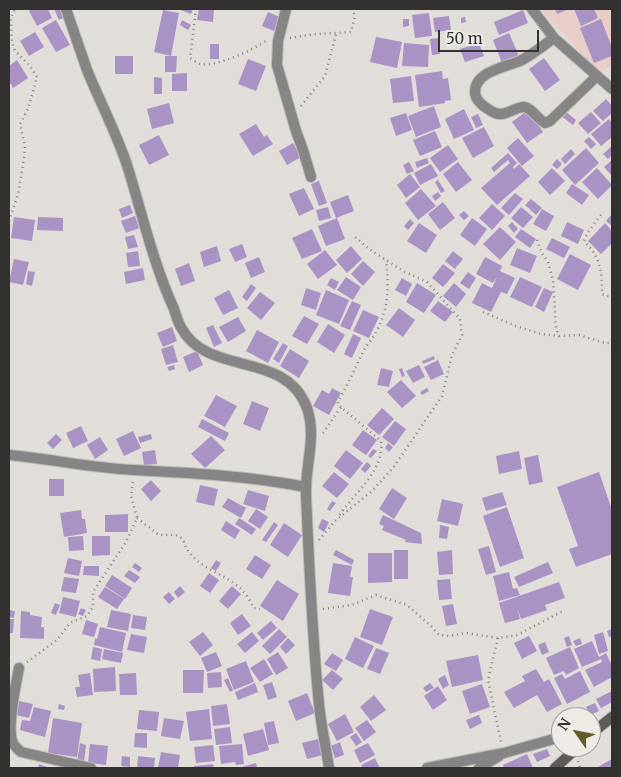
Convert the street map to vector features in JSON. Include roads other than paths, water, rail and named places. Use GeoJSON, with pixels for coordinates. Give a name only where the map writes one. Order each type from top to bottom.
{"type":"FeatureCollection","features":[{"type":"Feature","properties":{"kind":"main road"},"geometry":{"type":"LineString","coordinates":[[601,723],[612,717]]}},
{"type":"Feature","properties":{"kind":"main road"},"geometry":{"type":"LineString","coordinates":[[555,768],[567,757]]}},
{"type":"Feature","properties":{"kind":"street"},"geometry":{"type":"LineString","coordinates":[[66,9],[88,70],[112,125],[126,164],[162,283],[182,329],[195,344],[215,356],[276,373],[290,382],[299,393],[307,408],[311,426],[306,487],[309,553],[319,706],[329,768]]}},
{"type":"Feature","properties":{"kind":"street"},"geometry":{"type":"LineString","coordinates":[[286,9],[278,41],[277,64],[292,120],[311,177]]}},
{"type":"Feature","properties":{"kind":"street"},"geometry":{"type":"LineString","coordinates":[[532,9],[554,38],[612,89]]}},
{"type":"Feature","properties":{"kind":"street"},"geometry":{"type":"LineString","coordinates":[[554,38],[525,58],[485,74],[479,79],[475,90],[476,98],[483,106],[497,114],[525,107],[530,109],[539,120],[545,123],[550,121],[597,76]]}},
{"type":"Feature","properties":{"kind":"street"},"geometry":{"type":"LineString","coordinates":[[9,455],[134,470],[192,472],[306,487]]}},
{"type":"Feature","properties":{"kind":"street"},"geometry":{"type":"LineString","coordinates":[[19,668],[12,713],[11,735],[13,744],[21,752],[91,768]]}},
{"type":"Feature","properties":{"kind":"street"},"geometry":{"type":"LineString","coordinates":[[427,768],[504,753],[551,740]]}},
{"type":"Feature","properties":{"kind":"street"},"geometry":{"type":"LineString","coordinates":[[479,768],[504,753]]}}]}
